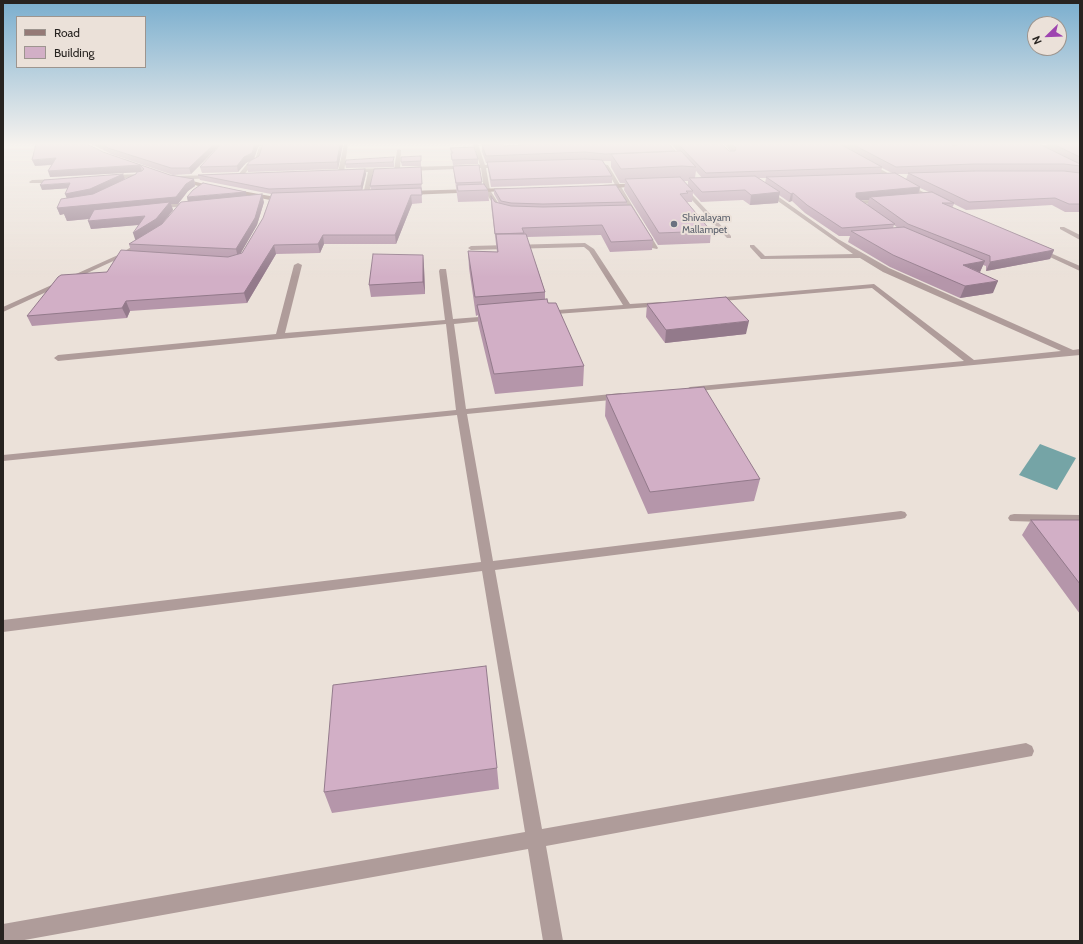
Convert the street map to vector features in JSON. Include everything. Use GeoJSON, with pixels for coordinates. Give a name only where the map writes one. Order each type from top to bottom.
{"type":"FeatureCollection","features":[{"type":"Feature","properties":{"kind":"main road"},"geometry":{"type":"LineString","coordinates":[[224,190],[269,201],[292,197]]}},
{"type":"Feature","properties":{"kind":"main road"},"geometry":{"type":"LineString","coordinates":[[404,193],[510,190]]}},
{"type":"Feature","properties":{"kind":"main road"},"geometry":{"type":"LineString","coordinates":[[359,195],[374,194]]}},
{"type":"Feature","properties":{"kind":"street"},"geometry":{"type":"LineString","coordinates":[[366,194],[367,188]]}},
{"type":"Feature","properties":{"kind":"street"},"geometry":{"type":"LineString","coordinates":[[619,188],[655,248]]}},
{"type":"Feature","properties":{"kind":"street"},"geometry":{"type":"LineString","coordinates":[[684,188],[729,237]]}},
{"type":"Feature","properties":{"kind":"street"},"geometry":{"type":"LineString","coordinates":[[764,188],[836,240],[886,270],[1076,352]]}},
{"type":"Feature","properties":{"kind":"street"},"geometry":{"type":"LineString","coordinates":[[912,188],[945,204]]}},
{"type":"Feature","properties":{"kind":"street"},"geometry":{"type":"LineString","coordinates":[[487,190],[498,209],[505,210]]}},
{"type":"Feature","properties":{"kind":"street"},"geometry":{"type":"LineString","coordinates":[[915,198],[930,197]]}},
{"type":"Feature","properties":{"kind":"street"},"geometry":{"type":"LineString","coordinates":[[238,200],[269,201]]}},
{"type":"Feature","properties":{"kind":"street"},"geometry":{"type":"LineString","coordinates":[[870,212],[857,203],[892,200]]}},
{"type":"Feature","properties":{"kind":"street"},"geometry":{"type":"LineString","coordinates":[[153,208],[185,202],[199,204]]}},
{"type":"Feature","properties":{"kind":"street"},"geometry":{"type":"LineString","coordinates":[[174,215],[185,202]]}},
{"type":"Feature","properties":{"kind":"street"},"geometry":{"type":"LineString","coordinates":[[626,211],[633,211]]}},
{"type":"Feature","properties":{"kind":"street"},"geometry":{"type":"LineString","coordinates":[[1062,228],[1080,238]]}},
{"type":"Feature","properties":{"kind":"street"},"geometry":{"type":"LineString","coordinates":[[3,310],[120,256],[150,237]]}},
{"type":"Feature","properties":{"kind":"street"},"geometry":{"type":"LineString","coordinates":[[836,240],[851,239]]}},
{"type":"Feature","properties":{"kind":"street"},"geometry":{"type":"LineString","coordinates":[[471,248],[585,245],[592,250],[628,307]]}},
{"type":"Feature","properties":{"kind":"street"},"geometry":{"type":"LineString","coordinates":[[1030,245],[1080,269]]}},
{"type":"Feature","properties":{"kind":"street"},"geometry":{"type":"LineString","coordinates":[[752,246],[763,258],[861,256]]}},
{"type":"Feature","properties":{"kind":"street"},"geometry":{"type":"LineString","coordinates":[[120,256],[136,257]]}},
{"type":"Feature","properties":{"kind":"street"},"geometry":{"type":"LineString","coordinates":[[280,336],[298,265]]}},
{"type":"Feature","properties":{"kind":"street"},"geometry":{"type":"LineString","coordinates":[[443,271],[461,411],[554,941]]}},
{"type":"Feature","properties":{"kind":"street"},"geometry":{"type":"LineString","coordinates":[[707,300],[874,286],[973,363]]}},
{"type":"Feature","properties":{"kind":"street"},"geometry":{"type":"LineString","coordinates":[[535,314],[668,304]]}},
{"type":"Feature","properties":{"kind":"street"},"geometry":{"type":"LineString","coordinates":[[58,358],[280,336],[504,317]]}},
{"type":"Feature","properties":{"kind":"street"},"geometry":{"type":"LineString","coordinates":[[682,391],[1076,352]]}},
{"type":"Feature","properties":{"kind":"street"},"geometry":{"type":"LineString","coordinates":[[3,458],[461,411],[634,395]]}},
{"type":"Feature","properties":{"kind":"street"},"geometry":{"type":"LineString","coordinates":[[3,626],[901,515]]}},
{"type":"Feature","properties":{"kind":"street"},"geometry":{"type":"LineString","coordinates":[[1014,518],[1080,520]]}},
{"type":"Feature","properties":{"kind":"street"},"geometry":{"type":"LineString","coordinates":[[3,934],[1026,751]]}},
{"type":"Feature","properties":{"kind":"water"},"geometry":{"type":"Polygon","coordinates":[[[1040,444],[1076,458],[1057,490],[1019,475],[1040,444]]]}},
{"type":"Feature","properties":{"kind":"building"},"geometry":{"type":"Polygon","coordinates":[[[68,188],[92,188],[90,189],[65,194],[68,188]]]}},
{"type":"Feature","properties":{"kind":"building"},"geometry":{"type":"Polygon","coordinates":[[[106,188],[183,188],[176,197],[57,208],[61,199],[93,194],[106,188]]]}},
{"type":"Feature","properties":{"kind":"building"},"geometry":{"type":"Polygon","coordinates":[[[196,188],[227,188],[246,192],[187,197],[196,188]]]}},
{"type":"Feature","properties":{"kind":"building"},"geometry":{"type":"Polygon","coordinates":[[[264,188],[298,188],[269,189],[264,188]]]}},
{"type":"Feature","properties":{"kind":"building"},"geometry":{"type":"Polygon","coordinates":[[[421,188],[422,195],[411,195],[395,235],[323,235],[318,244],[274,245],[244,293],[126,301],[122,308],[27,316],[58,277],[61,275],[107,272],[121,250],[228,257],[242,253],[263,218],[272,193],[421,188]]]}},
{"type":"Feature","properties":{"kind":"building"},"geometry":{"type":"Polygon","coordinates":[[[458,188],[487,188],[488,190],[458,191],[458,188]]]}},
{"type":"Feature","properties":{"kind":"building"},"geometry":{"type":"Polygon","coordinates":[[[618,188],[627,202],[543,204],[511,203],[501,201],[494,189],[618,188]]]}},
{"type":"Feature","properties":{"kind":"building"},"geometry":{"type":"Polygon","coordinates":[[[631,188],[690,188],[693,191],[686,191],[688,193],[680,194],[711,231],[659,233],[631,188]]]}},
{"type":"Feature","properties":{"kind":"building"},"geometry":{"type":"Polygon","coordinates":[[[698,188],[774,188],[780,192],[751,195],[745,190],[702,192],[698,188]]]}},
{"type":"Feature","properties":{"kind":"building"},"geometry":{"type":"Polygon","coordinates":[[[782,188],[909,188],[856,193],[856,197],[895,224],[842,228],[807,205],[793,193],[791,194],[782,188]]]}},
{"type":"Feature","properties":{"kind":"building"},"geometry":{"type":"Polygon","coordinates":[[[940,188],[1080,188],[1080,204],[1069,204],[1055,198],[969,202],[940,188]]]}},
{"type":"Feature","properties":{"kind":"building"},"geometry":{"type":"Polygon","coordinates":[[[932,192],[954,203],[942,203],[1054,250],[990,262],[990,256],[908,224],[870,197],[932,192]]]}},
{"type":"Feature","properties":{"kind":"building"},"geometry":{"type":"Polygon","coordinates":[[[262,194],[255,218],[236,249],[129,244],[162,224],[181,202],[262,194]]]}},
{"type":"Feature","properties":{"kind":"building"},"geometry":{"type":"Polygon","coordinates":[[[491,196],[495,202],[511,206],[543,207],[631,205],[653,240],[611,242],[602,225],[522,228],[524,233],[495,234],[491,196]]]}},
{"type":"Feature","properties":{"kind":"building"},"geometry":{"type":"Polygon","coordinates":[[[170,202],[156,219],[133,233],[145,216],[88,221],[94,210],[63,213],[170,202]]]}},
{"type":"Feature","properties":{"kind":"building"},"geometry":{"type":"Polygon","coordinates":[[[904,227],[985,261],[963,265],[998,281],[965,286],[893,255],[851,231],[904,227]]]}},
{"type":"Feature","properties":{"kind":"building"},"geometry":{"type":"Polygon","coordinates":[[[496,234],[526,234],[545,292],[475,297],[468,251],[498,252],[496,234]]]}},
{"type":"Feature","properties":{"kind":"building"},"geometry":{"type":"Polygon","coordinates":[[[373,254],[423,255],[423,282],[369,285],[373,254]]]}},
{"type":"Feature","properties":{"kind":"building"},"geometry":{"type":"Polygon","coordinates":[[[726,297],[749,321],[666,330],[647,304],[726,297]]]}},
{"type":"Feature","properties":{"kind":"building"},"geometry":{"type":"Polygon","coordinates":[[[547,299],[548,303],[556,303],[584,366],[494,374],[477,305],[547,299]]]}},
{"type":"Feature","properties":{"kind":"building"},"geometry":{"type":"Polygon","coordinates":[[[704,387],[760,479],[650,492],[606,395],[704,387]]]}},
{"type":"Feature","properties":{"kind":"building"},"geometry":{"type":"Polygon","coordinates":[[[1031,520],[1080,520],[1080,584],[1031,520]]]}},
{"type":"Feature","properties":{"kind":"building"},"geometry":{"type":"Polygon","coordinates":[[[486,666],[497,768],[324,792],[333,685],[486,666]]]}},
{"type":"Feature","properties":{"kind":"place","name":"Shivalayam Mallampet"},"geometry":{"type":"Point","coordinates":[674,224]}}]}
